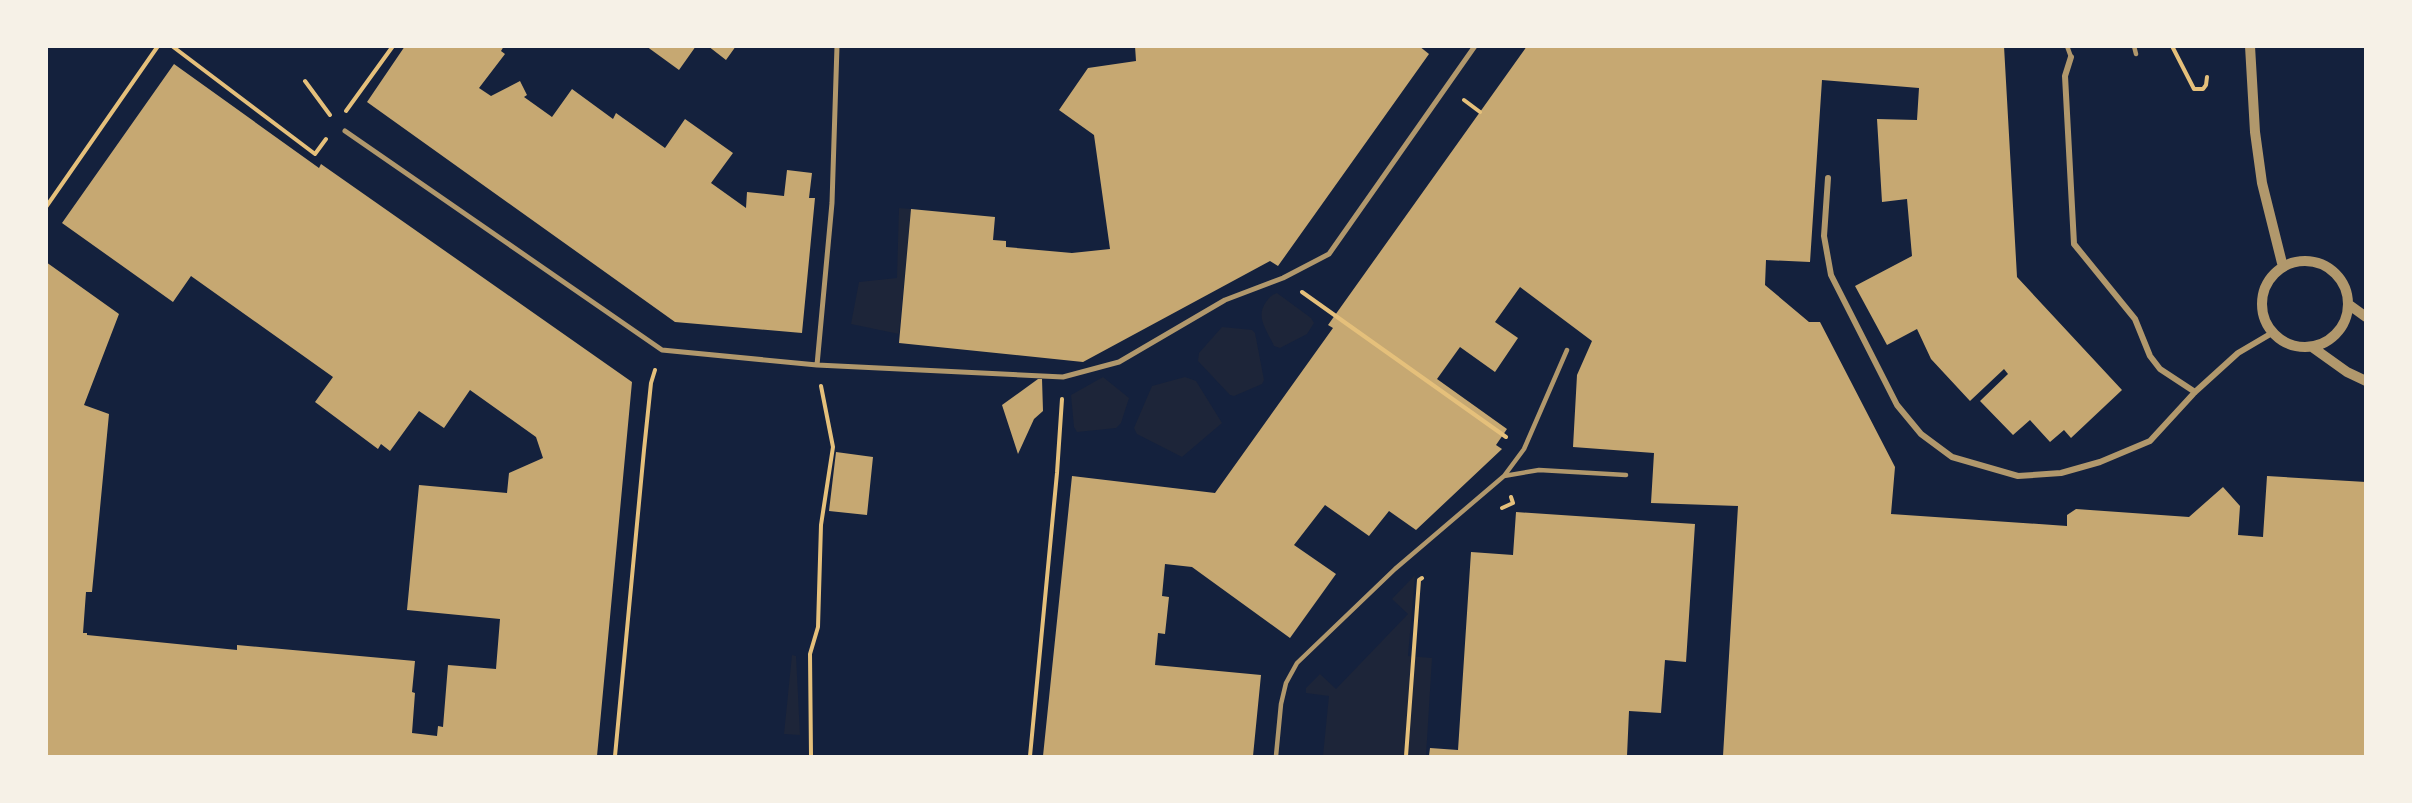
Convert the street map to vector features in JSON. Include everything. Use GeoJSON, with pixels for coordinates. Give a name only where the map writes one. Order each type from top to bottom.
{"type":"FeatureCollection","features":[{"type":"Feature","properties":{"kind":"street"},"geometry":{"type":"LineString","coordinates":[[817,365],[832,203],[837,46]]}},
{"type":"Feature","properties":{"kind":"street"},"geometry":{"type":"LineString","coordinates":[[345,131],[662,350],[817,365],[1063,378],[1119,363],[1225,300],[1283,278],[1329,254],[1475,46]]}},
{"type":"Feature","properties":{"kind":"street"},"geometry":{"type":"LineString","coordinates":[[2250,46],[2255,132],[2262,183],[2283,267]]}},
{"type":"Feature","properties":{"kind":"street"},"geometry":{"type":"LineString","coordinates":[[2071,57],[2065,76],[2074,244],[2135,319],[2150,356],[2160,369],[2195,392]]}},
{"type":"Feature","properties":{"kind":"street"},"geometry":{"type":"LineString","coordinates":[[1828,178],[1824,236],[1831,275],[1898,405],[1921,434],[1953,457],[2018,476],[2061,473],[2100,462],[2150,441],[2195,392],[2238,353],[2272,333]]}},
{"type":"Feature","properties":{"kind":"street"},"geometry":{"type":"LineString","coordinates":[[2308,261],[2321,264],[2341,280],[2346,291],[2347,316],[2334,337],[2324,344],[2297,347],[2284,342],[2272,333],[2266,322],[2262,297],[2273,275],[2283,267],[2295,262],[2308,261]]}},
{"type":"Feature","properties":{"kind":"street"},"geometry":{"type":"LineString","coordinates":[[2348,304],[2366,317]]}},
{"type":"Feature","properties":{"kind":"street"},"geometry":{"type":"LineString","coordinates":[[2312,347],[2347,372],[2366,381]]}},
{"type":"Feature","properties":{"kind":"lane"},"geometry":{"type":"LineString","coordinates":[[2067,46],[2071,57]]}},
{"type":"Feature","properties":{"kind":"lane"},"geometry":{"type":"LineString","coordinates":[[2134,46],[2136,54]]}},
{"type":"Feature","properties":{"kind":"lane"},"geometry":{"type":"LineString","coordinates":[[1276,756],[1281,704],[1286,683],[1297,663],[1395,569],[1504,476],[1524,449],[1567,350]]}},
{"type":"Feature","properties":{"kind":"lane"},"geometry":{"type":"LineString","coordinates":[[1504,476],[1539,470],[1626,475]]}},
{"type":"Feature","properties":{"kind":"path"},"geometry":{"type":"LineString","coordinates":[[46,207],[158,46]]}},
{"type":"Feature","properties":{"kind":"path"},"geometry":{"type":"LineString","coordinates":[[172,46],[315,154],[332,132]]}},
{"type":"Feature","properties":{"kind":"path"},"geometry":{"type":"LineString","coordinates":[[344,114],[393,46]]}},
{"type":"Feature","properties":{"kind":"path"},"geometry":{"type":"LineString","coordinates":[[2172,46],[2193,89],[2203,89],[2207,77]]}},
{"type":"Feature","properties":{"kind":"path"},"geometry":{"type":"LineString","coordinates":[[305,81],[337,124]]}},
{"type":"Feature","properties":{"kind":"path"},"geometry":{"type":"LineString","coordinates":[[1283,278],[1524,449]]}},
{"type":"Feature","properties":{"kind":"path"},"geometry":{"type":"LineString","coordinates":[[615,756],[651,383],[662,350]]}},
{"type":"Feature","properties":{"kind":"path"},"geometry":{"type":"LineString","coordinates":[[811,756],[810,654],[818,627],[821,525],[833,447],[817,365]]}},
{"type":"Feature","properties":{"kind":"path"},"geometry":{"type":"LineString","coordinates":[[1030,756],[1057,473],[1063,378]]}},
{"type":"Feature","properties":{"kind":"path"},"geometry":{"type":"LineString","coordinates":[[1498,509],[1513,503]]}},
{"type":"Feature","properties":{"kind":"path"},"geometry":{"type":"LineString","coordinates":[[1406,756],[1419,580],[1428,572]]}},
{"type":"Feature","properties":{"kind":"shaded area"},"geometry":{"type":"Polygon","coordinates":[[[899,208],[911,209],[899,334],[851,324],[859,282],[897,278],[899,208]]]}},
{"type":"Feature","properties":{"kind":"shaded area"},"geometry":{"type":"Polygon","coordinates":[[[1277,293],[1311,318],[1314,323],[1307,334],[1280,348],[1274,346],[1262,318],[1266,302],[1277,293]]]}},
{"type":"Feature","properties":{"kind":"shaded area"},"geometry":{"type":"Polygon","coordinates":[[[1222,327],[1252,330],[1255,333],[1264,380],[1262,384],[1234,396],[1230,395],[1198,361],[1199,353],[1222,327]]]}},
{"type":"Feature","properties":{"kind":"shaded area"},"geometry":{"type":"Polygon","coordinates":[[[1103,377],[1129,398],[1121,423],[1116,428],[1077,432],[1074,427],[1071,395],[1103,377]]]}},
{"type":"Feature","properties":{"kind":"shaded area"},"geometry":{"type":"Polygon","coordinates":[[[1185,377],[1196,381],[1222,423],[1182,457],[1137,434],[1134,428],[1152,386],[1185,377]]]}},
{"type":"Feature","properties":{"kind":"shaded area"},"geometry":{"type":"Polygon","coordinates":[[[1415,575],[1408,656],[1432,658],[1426,756],[1323,756],[1329,696],[1306,693],[1306,688],[1320,674],[1336,689],[1408,614],[1392,599],[1415,575]]]}},
{"type":"Feature","properties":{"kind":"shaded area"},"geometry":{"type":"Polygon","coordinates":[[[792,655],[796,656],[800,735],[784,734],[792,655]]]}},
{"type":"Feature","properties":{"kind":"building"},"geometry":{"type":"Polygon","coordinates":[[[405,46],[504,46],[501,51],[505,54],[479,88],[491,96],[520,81],[527,95],[524,97],[552,117],[572,89],[613,119],[616,113],[665,148],[685,119],[733,153],[711,183],[746,208],[747,192],[784,196],[787,170],[812,173],[809,198],[815,198],[802,333],[675,322],[367,102],[405,46]]]}},
{"type":"Feature","properties":{"kind":"building"},"geometry":{"type":"Polygon","coordinates":[[[646,46],[696,46],[679,70],[646,46]]]}},
{"type":"Feature","properties":{"kind":"building"},"geometry":{"type":"Polygon","coordinates":[[[708,46],[736,46],[726,60],[708,46]]]}},
{"type":"Feature","properties":{"kind":"building"},"geometry":{"type":"Polygon","coordinates":[[[1135,46],[1419,46],[1429,54],[1278,266],[1270,261],[1083,362],[899,343],[911,209],[995,217],[993,240],[1006,241],[1006,247],[1072,253],[1110,249],[1094,135],[1059,110],[1088,68],[1136,61],[1135,46]]]}},
{"type":"Feature","properties":{"kind":"building"},"geometry":{"type":"Polygon","coordinates":[[[1527,46],[2004,46],[2017,277],[2122,390],[2071,438],[2064,430],[2050,442],[2030,420],[2013,435],[1980,401],[2008,374],[2004,369],[1970,401],[1931,359],[1917,329],[1887,345],[1855,286],[1912,256],[1907,199],[1882,202],[1877,119],[1917,120],[1919,88],[1822,80],[1810,262],[1766,260],[1765,285],[1809,322],[1820,322],[1895,467],[1891,514],[2067,526],[2067,515],[2076,509],[2189,517],[2223,487],[2240,506],[2238,535],[2263,537],[2267,476],[2366,482],[2366,756],[1723,756],[1738,506],[1651,503],[1654,453],[1573,447],[1577,375],[1592,341],[1520,287],[1495,322],[1518,338],[1495,372],[1460,347],[1437,379],[1507,429],[1496,445],[1502,449],[1416,530],[1389,511],[1369,536],[1325,505],[1294,545],[1336,574],[1290,638],[1192,567],[1165,564],[1162,596],[1169,597],[1165,634],[1158,633],[1155,665],[1261,675],[1253,756],[1043,756],[1072,476],[1215,493],[1333,328],[1328,325],[1527,46]]]}},
{"type":"Feature","properties":{"kind":"building"},"geometry":{"type":"Polygon","coordinates":[[[174,64],[319,168],[321,164],[632,382],[597,756],[46,756],[46,262],[119,314],[84,405],[109,414],[92,592],[86,592],[83,633],[87,635],[237,650],[237,645],[415,661],[412,733],[437,736],[438,726],[443,727],[448,665],[496,669],[500,619],[407,610],[419,485],[507,493],[509,473],[543,458],[536,437],[470,390],[444,428],[419,411],[390,451],[381,444],[378,449],[315,402],[333,377],[191,276],[173,302],[62,223],[174,64]]]}},
{"type":"Feature","properties":{"kind":"building"},"geometry":{"type":"Polygon","coordinates":[[[1038,379],[1042,379],[1043,411],[1034,419],[1018,454],[1002,405],[1038,379]]]}},
{"type":"Feature","properties":{"kind":"building"},"geometry":{"type":"Polygon","coordinates":[[[836,452],[873,457],[867,515],[829,511],[836,452]]]}},
{"type":"Feature","properties":{"kind":"building"},"geometry":{"type":"Polygon","coordinates":[[[1516,512],[1695,524],[1686,662],[1665,660],[1661,713],[1629,711],[1627,756],[1429,756],[1430,748],[1458,750],[1471,552],[1513,555],[1516,512]]]}}]}
